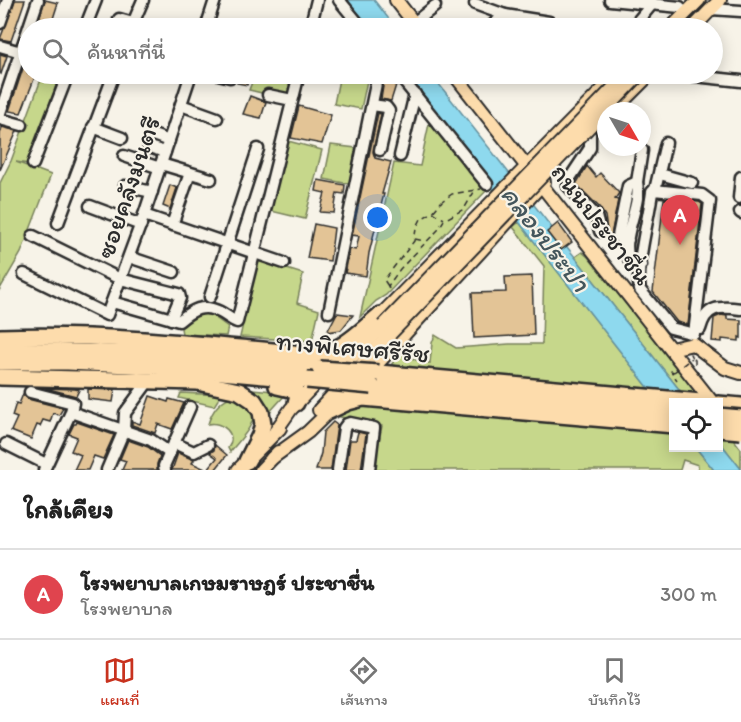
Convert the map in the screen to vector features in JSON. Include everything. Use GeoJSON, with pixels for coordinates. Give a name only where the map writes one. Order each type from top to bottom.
{"type":"FeatureCollection","features":[{"type":"Feature","properties":{"kind":"highway"},"geometry":{"type":"LineString","coordinates":[[0,337],[139,340],[313,355],[328,353],[385,325]]}},
{"type":"Feature","properties":{"kind":"highway","name":"ทางพิเศษศรีรัช"},"geometry":{"type":"LineString","coordinates":[[0,350],[156,354],[669,399]]}},
{"type":"Feature","properties":{"kind":"highway","name":"ทางพิเศษศรีรัช"},"geometry":{"type":"LineString","coordinates":[[0,362],[68,362],[169,367],[669,412]]}},
{"type":"Feature","properties":{"kind":"highway"},"geometry":{"type":"LineString","coordinates":[[0,377],[239,381],[291,388],[297,392],[296,403]]}},
{"type":"Feature","properties":{"kind":"highway"},"geometry":{"type":"LineString","coordinates":[[197,382],[239,391],[258,406],[263,424],[260,435],[242,465]]}},
{"type":"Feature","properties":{"kind":"highway"},"geometry":{"type":"LineString","coordinates":[[329,411],[363,398],[669,425]]}},
{"type":"Feature","properties":{"kind":"highway"},"geometry":{"type":"LineString","coordinates":[[723,414],[741,408]]}},
{"type":"Feature","properties":{"kind":"highway"},"geometry":{"type":"LineString","coordinates":[[723,416],[741,418]]}},
{"type":"Feature","properties":{"kind":"highway"},"geometry":{"type":"LineString","coordinates":[[723,418],[741,431]]}},
{"type":"Feature","properties":{"kind":"main road"},"geometry":{"type":"LineString","coordinates":[[396,0],[410,18]]}},
{"type":"Feature","properties":{"kind":"main road"},"geometry":{"type":"LineString","coordinates":[[681,18],[699,0]]}},
{"type":"Feature","properties":{"kind":"main road"},"geometry":{"type":"LineString","coordinates":[[695,18],[714,3]]}},
{"type":"Feature","properties":{"kind":"main road"},"geometry":{"type":"LineString","coordinates":[[701,18],[714,3]]}},
{"type":"Feature","properties":{"kind":"main road"},"geometry":{"type":"LineString","coordinates":[[670,18],[684,4]]}},
{"type":"Feature","properties":{"kind":"main road","name":"ถนนประชาชื่น"},"geometry":{"type":"LineString","coordinates":[[462,84],[627,293],[640,300],[670,349],[709,398]]}},
{"type":"Feature","properties":{"kind":"main road"},"geometry":{"type":"LineString","coordinates":[[261,470],[462,232],[609,84]]}},
{"type":"Feature","properties":{"kind":"main road"},"geometry":{"type":"LineString","coordinates":[[275,432],[296,403],[385,325],[617,84]]}},
{"type":"Feature","properties":{"kind":"main road"},"geometry":{"type":"LineString","coordinates":[[242,465],[630,84]]}},
{"type":"Feature","properties":{"kind":"main road"},"geometry":{"type":"LineString","coordinates":[[624,102],[641,84]]}},
{"type":"Feature","properties":{"kind":"main road"},"geometry":{"type":"LineString","coordinates":[[598,102],[602,91]]}},
{"type":"Feature","properties":{"kind":"main road"},"geometry":{"type":"LineString","coordinates":[[272,458],[294,444],[383,359],[510,218],[597,127]]}},
{"type":"Feature","properties":{"kind":"main road"},"geometry":{"type":"LineString","coordinates":[[462,232],[479,228],[485,236],[484,247]]}},
{"type":"Feature","properties":{"kind":"main road"},"geometry":{"type":"LineString","coordinates":[[670,349],[690,344],[694,352],[725,368],[741,373]]}},
{"type":"Feature","properties":{"kind":"main road"},"geometry":{"type":"LineString","coordinates":[[723,420],[741,440]]}},
{"type":"Feature","properties":{"kind":"street"},"geometry":{"type":"LineString","coordinates":[[0,23],[8,0]]}},
{"type":"Feature","properties":{"kind":"street"},"geometry":{"type":"LineString","coordinates":[[33,18],[38,0]]}},
{"type":"Feature","properties":{"kind":"street"},"geometry":{"type":"LineString","coordinates":[[90,18],[96,0]]}},
{"type":"Feature","properties":{"kind":"street"},"geometry":{"type":"LineString","coordinates":[[135,18],[143,0]]}},
{"type":"Feature","properties":{"kind":"street"},"geometry":{"type":"LineString","coordinates":[[209,18],[215,0]]}},
{"type":"Feature","properties":{"kind":"street"},"geometry":{"type":"LineString","coordinates":[[312,18],[317,0]]}},
{"type":"Feature","properties":{"kind":"street"},"geometry":{"type":"LineString","coordinates":[[339,0],[354,18]]}},
{"type":"Feature","properties":{"kind":"street"},"geometry":{"type":"LineString","coordinates":[[616,0],[684,4]]}},
{"type":"Feature","properties":{"kind":"street"},"geometry":{"type":"LineString","coordinates":[[640,18],[653,3]]}},
{"type":"Feature","properties":{"kind":"street"},"geometry":{"type":"LineString","coordinates":[[714,3],[741,11]]}},
{"type":"Feature","properties":{"kind":"street"},"geometry":{"type":"LineString","coordinates":[[475,5],[505,15],[524,18]]}},
{"type":"Feature","properties":{"kind":"street"},"geometry":{"type":"LineString","coordinates":[[424,18],[435,6]]}},
{"type":"Feature","properties":{"kind":"street"},"geometry":{"type":"LineString","coordinates":[[501,18],[505,15]]}},
{"type":"Feature","properties":{"kind":"street"},"geometry":{"type":"LineString","coordinates":[[0,46],[18,51]]}},
{"type":"Feature","properties":{"kind":"street"},"geometry":{"type":"LineString","coordinates":[[0,113],[18,68]]}},
{"type":"Feature","properties":{"kind":"street"},"geometry":{"type":"LineString","coordinates":[[723,79],[741,81]]}},
{"type":"Feature","properties":{"kind":"street"},"geometry":{"type":"LineString","coordinates":[[33,164],[64,84]]}},
{"type":"Feature","properties":{"kind":"street"},"geometry":{"type":"LineString","coordinates":[[58,224],[110,84]]}},
{"type":"Feature","properties":{"kind":"street","name":"ซอยคลังมนตรี"},"geometry":{"type":"LineString","coordinates":[[24,274],[107,315],[170,146],[188,84]]}},
{"type":"Feature","properties":{"kind":"street"},"geometry":{"type":"LineString","coordinates":[[112,302],[179,321],[193,309],[218,311],[235,322],[238,320],[253,251],[296,84]]}},
{"type":"Feature","properties":{"kind":"street"},"geometry":{"type":"LineString","coordinates":[[329,312],[376,84]]}},
{"type":"Feature","properties":{"kind":"street"},"geometry":{"type":"LineString","coordinates":[[406,84],[488,184]]}},
{"type":"Feature","properties":{"kind":"street"},"geometry":{"type":"LineString","coordinates":[[400,156],[415,94]]}},
{"type":"Feature","properties":{"kind":"street"},"geometry":{"type":"LineString","coordinates":[[268,95],[292,100]]}},
{"type":"Feature","properties":{"kind":"street"},"geometry":{"type":"LineString","coordinates":[[181,105],[217,118]]}},
{"type":"Feature","properties":{"kind":"street"},"geometry":{"type":"LineString","coordinates":[[372,105],[386,107],[388,111],[380,150]]}},
{"type":"Feature","properties":{"kind":"street"},"geometry":{"type":"LineString","coordinates":[[0,119],[22,125]]}},
{"type":"Feature","properties":{"kind":"street"},"geometry":{"type":"LineString","coordinates":[[93,127],[122,138]]}},
{"type":"Feature","properties":{"kind":"street"},"geometry":{"type":"LineString","coordinates":[[590,134],[590,148],[570,177],[568,186],[596,216],[600,231]]}},
{"type":"Feature","properties":{"kind":"street"},"geometry":{"type":"LineString","coordinates":[[153,135],[170,146]]}},
{"type":"Feature","properties":{"kind":"street"},"geometry":{"type":"LineString","coordinates":[[641,265],[634,265],[629,261],[628,240],[621,241],[618,236],[628,186],[653,193],[702,195],[710,201],[694,334],[671,328],[640,300],[641,265],[653,193],[660,174],[666,143]]}},
{"type":"Feature","properties":{"kind":"street"},"geometry":{"type":"LineString","coordinates":[[149,147],[170,146]]}},
{"type":"Feature","properties":{"kind":"street"},"geometry":{"type":"LineString","coordinates":[[210,297],[258,149]]}},
{"type":"Feature","properties":{"kind":"street"},"geometry":{"type":"LineString","coordinates":[[124,156],[211,179]]}},
{"type":"Feature","properties":{"kind":"street"},"geometry":{"type":"LineString","coordinates":[[638,187],[641,156]]}},
{"type":"Feature","properties":{"kind":"street"},"geometry":{"type":"LineString","coordinates":[[172,225],[190,173]]}},
{"type":"Feature","properties":{"kind":"street"},"geometry":{"type":"LineString","coordinates":[[660,174],[692,183]]}},
{"type":"Feature","properties":{"kind":"street"},"geometry":{"type":"LineString","coordinates":[[739,198],[741,180]]}},
{"type":"Feature","properties":{"kind":"street"},"geometry":{"type":"LineString","coordinates":[[125,186],[152,192]]}},
{"type":"Feature","properties":{"kind":"street"},"geometry":{"type":"LineString","coordinates":[[90,206],[172,225],[284,263]]}},
{"type":"Feature","properties":{"kind":"street"},"geometry":{"type":"LineString","coordinates":[[33,236],[120,279],[179,294],[180,298],[171,319]]}},
{"type":"Feature","properties":{"kind":"street"},"geometry":{"type":"LineString","coordinates":[[129,256],[174,272]]}},
{"type":"Feature","properties":{"kind":"street"},"geometry":{"type":"LineString","coordinates":[[627,293],[639,285]]}},
{"type":"Feature","properties":{"kind":"street"},"geometry":{"type":"LineString","coordinates":[[694,352],[703,317],[708,312],[713,309],[741,309]]}},
{"type":"Feature","properties":{"kind":"street"},"geometry":{"type":"LineString","coordinates":[[107,470],[123,430],[125,413],[150,380]]}},
{"type":"Feature","properties":{"kind":"street"},"geometry":{"type":"LineString","coordinates":[[6,444],[45,467],[71,412],[73,403],[30,392]]}},
{"type":"Feature","properties":{"kind":"street"},"geometry":{"type":"LineString","coordinates":[[165,470],[164,466],[190,406]]}},
{"type":"Feature","properties":{"kind":"street"},"geometry":{"type":"LineString","coordinates":[[71,412],[172,448],[194,452],[208,445]]}},
{"type":"Feature","properties":{"kind":"street"},"geometry":{"type":"LineString","coordinates":[[338,470],[344,428],[350,423],[374,428],[369,470]]}},
{"type":"Feature","properties":{"kind":"path"},"geometry":{"type":"LineString","coordinates":[[388,289],[384,280],[415,239],[416,228],[421,219],[433,212],[452,194],[475,191],[488,184]]}},
{"type":"Feature","properties":{"kind":"path"},"geometry":{"type":"LineString","coordinates":[[388,286],[400,269],[438,230],[444,220],[464,208],[475,191]]}},
{"type":"Feature","properties":{"kind":"path"},"geometry":{"type":"LineString","coordinates":[[433,212],[444,220]]}},
{"type":"Feature","properties":{"kind":"path"},"geometry":{"type":"LineString","coordinates":[[415,239],[426,241]]}},
{"type":"Feature","properties":{"kind":"path"},"geometry":{"type":"LineString","coordinates":[[694,352],[690,354],[695,360],[695,366]]}},
{"type":"Feature","properties":{"kind":"path"},"geometry":{"type":"LineString","coordinates":[[677,380],[671,371],[674,372],[694,352]]}},
{"type":"Feature","properties":{"kind":"green space"},"geometry":{"type":"Polygon","coordinates":[[[39,84],[57,84],[29,164],[16,162],[51,175],[21,253],[0,289],[0,183],[11,161],[39,84]]]}},
{"type":"Feature","properties":{"kind":"green space"},"geometry":{"type":"Polygon","coordinates":[[[251,84],[290,84],[287,99],[249,90],[251,84]]]}},
{"type":"Feature","properties":{"kind":"green space"},"geometry":{"type":"Polygon","coordinates":[[[338,84],[366,84],[361,109],[334,104],[338,84]]]}},
{"type":"Feature","properties":{"kind":"green space"},"geometry":{"type":"Polygon","coordinates":[[[430,119],[488,189],[386,295],[376,301],[360,317],[394,163],[420,166],[430,119]]]}},
{"type":"Feature","properties":{"kind":"green space"},"geometry":{"type":"Polygon","coordinates":[[[288,141],[322,150],[305,219],[271,211],[288,141]]]}},
{"type":"Feature","properties":{"kind":"green space"},"geometry":{"type":"Polygon","coordinates":[[[331,145],[356,148],[349,184],[324,179],[331,145]]]}},
{"type":"Feature","properties":{"kind":"green space"},"geometry":{"type":"Polygon","coordinates":[[[519,222],[669,414],[669,452],[699,452],[714,470],[698,470],[698,465],[683,460],[680,470],[373,470],[382,426],[336,416],[367,405],[401,352],[416,360],[430,363],[435,335],[456,348],[542,344],[544,266],[513,227],[519,222]]]}},
{"type":"Feature","properties":{"kind":"green space"},"geometry":{"type":"Polygon","coordinates":[[[582,252],[588,257],[703,398],[686,398],[575,257],[582,252]]]}},
{"type":"Feature","properties":{"kind":"green space"},"geometry":{"type":"Polygon","coordinates":[[[258,260],[303,274],[297,303],[319,310],[312,341],[240,337],[258,260]]]}},
{"type":"Feature","properties":{"kind":"green space"},"geometry":{"type":"Polygon","coordinates":[[[194,314],[210,314],[228,327],[226,336],[182,334],[181,328],[194,314]]]}},
{"type":"Feature","properties":{"kind":"green space"},"geometry":{"type":"Polygon","coordinates":[[[252,389],[286,394],[266,416],[250,391],[252,389]]]}},
{"type":"Feature","properties":{"kind":"green space"},"geometry":{"type":"Polygon","coordinates":[[[181,393],[221,395],[214,406],[179,398],[181,393]]]}},
{"type":"Feature","properties":{"kind":"green space"},"geometry":{"type":"Polygon","coordinates":[[[230,397],[243,401],[254,412],[249,429],[230,452],[228,448],[231,443],[230,433],[223,427],[208,424],[216,408],[230,397]]]}},
{"type":"Feature","properties":{"kind":"green space"},"geometry":{"type":"Polygon","coordinates":[[[723,426],[741,449],[741,469],[723,446],[723,426]]]}},
{"type":"Feature","properties":{"kind":"water"},"geometry":{"type":"Polygon","coordinates":[[[345,0],[374,0],[388,18],[359,18],[345,0]]]}},
{"type":"Feature","properties":{"kind":"water","name":"คลองประปา"},"geometry":{"type":"Polygon","coordinates":[[[411,84],[439,84],[686,398],[669,398],[669,414],[411,84]]]}},
{"type":"Feature","properties":{"kind":"water"},"geometry":{"type":"Polygon","coordinates":[[[723,446],[741,469],[741,470],[714,470],[699,452],[723,452],[723,446]]]}},
{"type":"Feature","properties":{"kind":"building"},"geometry":{"type":"Polygon","coordinates":[[[15,0],[25,0],[11,41],[0,39],[15,0]]]}},
{"type":"Feature","properties":{"kind":"building"},"geometry":{"type":"Polygon","coordinates":[[[45,0],[58,3],[53,18],[39,18],[45,0]]]}},
{"type":"Feature","properties":{"kind":"building"},"geometry":{"type":"Polygon","coordinates":[[[0,54],[7,56],[1,74],[0,73],[0,54]]]}},
{"type":"Feature","properties":{"kind":"building"},"geometry":{"type":"Polygon","coordinates":[[[18,83],[32,84],[21,113],[9,111],[18,83]]]}},
{"type":"Feature","properties":{"kind":"building"},"geometry":{"type":"Polygon","coordinates":[[[383,84],[395,84],[391,101],[381,99],[383,84]]]}},
{"type":"Feature","properties":{"kind":"building"},"geometry":{"type":"Polygon","coordinates":[[[250,96],[266,102],[261,118],[243,114],[250,96]]]}},
{"type":"Feature","properties":{"kind":"building"},"geometry":{"type":"Polygon","coordinates":[[[299,106],[331,115],[322,144],[291,138],[299,106]]]}},
{"type":"Feature","properties":{"kind":"building"},"geometry":{"type":"Polygon","coordinates":[[[378,113],[381,114],[373,152],[375,158],[391,162],[369,253],[366,276],[345,273],[350,249],[356,250],[359,236],[352,235],[378,113]]]}},
{"type":"Feature","properties":{"kind":"building"},"geometry":{"type":"Polygon","coordinates":[[[2,127],[17,131],[0,170],[0,134],[2,127]]]}},
{"type":"Feature","properties":{"kind":"building"},"geometry":{"type":"Polygon","coordinates":[[[587,166],[596,177],[600,173],[619,193],[615,199],[618,200],[611,236],[606,235],[605,216],[600,208],[576,184],[587,166]]]}},
{"type":"Feature","properties":{"kind":"building"},"geometry":{"type":"Polygon","coordinates":[[[318,180],[345,185],[344,194],[337,193],[334,213],[320,212],[325,193],[316,191],[318,180]]]}},
{"type":"Feature","properties":{"kind":"building"},"geometry":{"type":"Polygon","coordinates":[[[170,185],[177,188],[170,209],[163,206],[170,185]]]}},
{"type":"Feature","properties":{"kind":"building"},"geometry":{"type":"Polygon","coordinates":[[[664,199],[702,204],[688,325],[677,322],[653,292],[664,199]]]}},
{"type":"Feature","properties":{"kind":"building"},"geometry":{"type":"Polygon","coordinates":[[[558,223],[572,242],[561,250],[547,232],[558,223]]]}},
{"type":"Feature","properties":{"kind":"building"},"geometry":{"type":"Polygon","coordinates":[[[314,224],[334,228],[330,261],[307,258],[314,224]]]}},
{"type":"Feature","properties":{"kind":"building"},"geometry":{"type":"Polygon","coordinates":[[[532,276],[534,335],[474,338],[472,293],[506,292],[505,277],[532,276]]]}},
{"type":"Feature","properties":{"kind":"building"},"geometry":{"type":"Polygon","coordinates":[[[337,313],[353,315],[341,330],[327,332],[337,313]]]}},
{"type":"Feature","properties":{"kind":"building"},"geometry":{"type":"Polygon","coordinates":[[[721,315],[727,316],[727,319],[741,320],[739,341],[722,339],[722,342],[712,341],[714,318],[721,315]]]}},
{"type":"Feature","properties":{"kind":"building"},"geometry":{"type":"Polygon","coordinates":[[[45,388],[75,389],[79,390],[76,396],[45,388]]]}},
{"type":"Feature","properties":{"kind":"building"},"geometry":{"type":"Polygon","coordinates":[[[88,389],[115,390],[113,402],[88,399],[88,389]]]}},
{"type":"Feature","properties":{"kind":"building"},"geometry":{"type":"Polygon","coordinates":[[[23,394],[28,399],[63,408],[59,415],[53,413],[50,422],[43,420],[40,426],[37,425],[31,439],[11,431],[17,418],[12,416],[16,403],[19,404],[23,394]]]}},
{"type":"Feature","properties":{"kind":"building"},"geometry":{"type":"Polygon","coordinates":[[[150,396],[168,402],[169,399],[184,403],[172,429],[158,424],[155,433],[132,425],[132,421],[140,424],[150,396]]]}},
{"type":"Feature","properties":{"kind":"building"},"geometry":{"type":"Polygon","coordinates":[[[77,422],[114,435],[103,459],[94,456],[88,470],[74,470],[81,455],[71,451],[77,437],[69,434],[77,422]]]}},
{"type":"Feature","properties":{"kind":"building"},"geometry":{"type":"Polygon","coordinates":[[[333,422],[337,425],[331,470],[316,470],[321,453],[323,432],[333,422]]]}},
{"type":"Feature","properties":{"kind":"building"},"geometry":{"type":"Polygon","coordinates":[[[358,432],[366,434],[361,470],[346,470],[350,440],[356,440],[358,432]]]}},
{"type":"Feature","properties":{"kind":"building"},"geometry":{"type":"Polygon","coordinates":[[[128,440],[148,447],[160,456],[157,470],[122,470],[126,461],[120,459],[128,440]]]}},
{"type":"Feature","properties":{"kind":"building"},"geometry":{"type":"Polygon","coordinates":[[[215,445],[227,455],[215,470],[207,470],[217,458],[210,453],[214,450],[215,445]]]}},
{"type":"Feature","properties":{"kind":"building"},"geometry":{"type":"Polygon","coordinates":[[[178,453],[194,460],[192,463],[207,470],[172,470],[178,453]]]}},
{"type":"Feature","properties":{"kind":"place","name":"โรงพยาบาลเกษมราษฎร์ ประชาชื่น"},"geometry":{"type":"Point","coordinates":[680,245]}}]}
